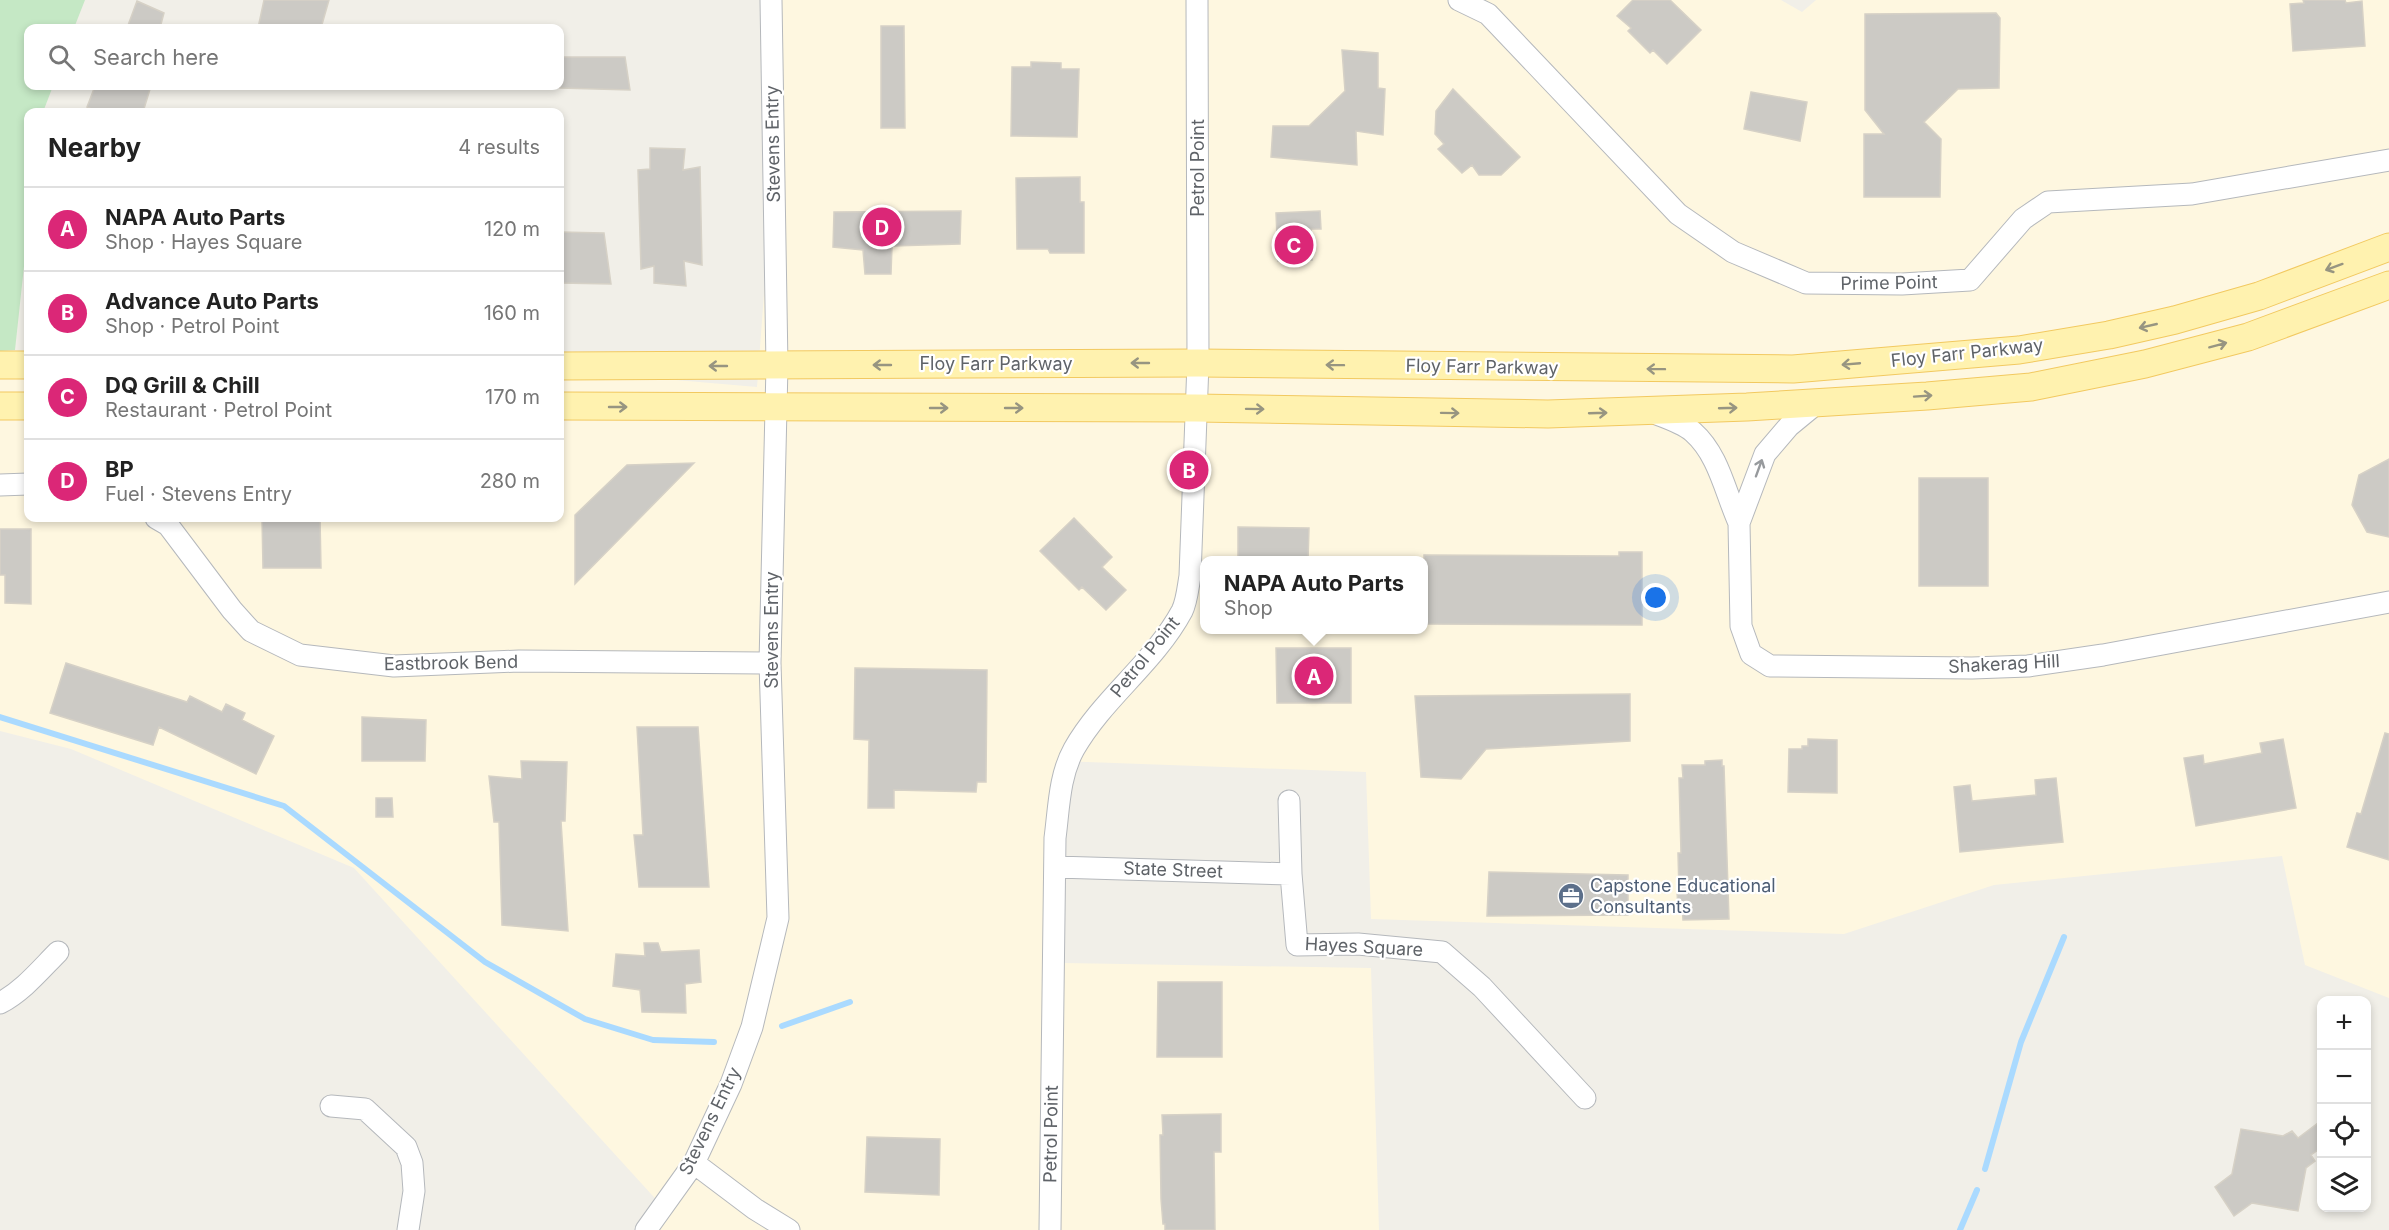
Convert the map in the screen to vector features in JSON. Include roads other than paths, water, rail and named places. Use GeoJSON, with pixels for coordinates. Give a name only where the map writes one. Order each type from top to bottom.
{"type":"FeatureCollection","features":[{"type":"Feature","properties":{"kind":"main road","name":"Floy Farr Parkway"},"geometry":{"type":"LineString","coordinates":[[564,366],[1198,363],[1793,369],[2019,350],[2109,334],[2175,320],[2259,296],[2389,248]]}},
{"type":"Feature","properties":{"kind":"main road","name":"Floy Farr Parkway"},"geometry":{"type":"LineString","coordinates":[[564,406],[1196,408],[1548,414],[1817,403],[2031,387],[2145,364],[2248,337],[2389,285]]}},
{"type":"Feature","properties":{"kind":"main road"},"geometry":{"type":"LineString","coordinates":[[0,365],[24,365]]}},
{"type":"Feature","properties":{"kind":"main road"},"geometry":{"type":"LineString","coordinates":[[0,406],[24,405]]}},
{"type":"Feature","properties":{"kind":"street","name":"Stevens Entry"},"geometry":{"type":"LineString","coordinates":[[646,1230],[694,1162],[731,1084],[752,1027],[778,918],[770,663],[777,366],[771,0]]}},
{"type":"Feature","properties":{"kind":"street","name":"Petrol Point"},"geometry":{"type":"LineString","coordinates":[[1050,1230],[1055,838],[1063,777],[1074,749],[1107,704],[1153,652],[1183,610],[1190,576],[1198,363],[1197,0]]}},
{"type":"Feature","properties":{"kind":"street","name":"Prime Point"},"geometry":{"type":"LineString","coordinates":[[1459,0],[1488,14],[1678,214],[1732,252],[1806,284],[1902,284],[1970,280],[2023,219],[2048,202],[2192,194],[2389,160]]}},
{"type":"Feature","properties":{"kind":"street","name":"Shakerag Hill"},"geometry":{"type":"LineString","coordinates":[[1817,403],[1789,426],[1764,454],[1739,523],[1741,626],[1751,654],[1770,666],[1972,668],[2028,666],[2103,655],[2389,602]]}},
{"type":"Feature","properties":{"kind":"street","name":"Shakerag Hill"},"geometry":{"type":"LineString","coordinates":[[1649,411],[1692,431],[1714,457],[1726,495],[1739,523]]}},
{"type":"Feature","properties":{"kind":"street"},"geometry":{"type":"LineString","coordinates":[[0,485],[24,484]]}},
{"type":"Feature","properties":{"kind":"street","name":"Eastbrook Bend"},"geometry":{"type":"LineString","coordinates":[[163,522],[168,525],[232,610],[251,631],[300,655],[394,666],[519,662],[770,663]]}},
{"type":"Feature","properties":{"kind":"street","name":"Hayes Square"},"geometry":{"type":"LineString","coordinates":[[1289,801],[1291,874],[1298,945],[1358,944],[1442,952],[1482,987],[1585,1098]]}},
{"type":"Feature","properties":{"kind":"street","name":"State Street"},"geometry":{"type":"LineString","coordinates":[[1056,867],[1291,874]]}},
{"type":"Feature","properties":{"kind":"street"},"geometry":{"type":"LineString","coordinates":[[0,1003],[30,981],[58,952]]}},
{"type":"Feature","properties":{"kind":"street"},"geometry":{"type":"LineString","coordinates":[[331,1106],[365,1109],[406,1147],[412,1163],[414,1191],[408,1230]]}},
{"type":"Feature","properties":{"kind":"street"},"geometry":{"type":"LineString","coordinates":[[694,1162],[755,1209],[789,1230]]}},
{"type":"Feature","properties":{"kind":"waterway"},"geometry":{"type":"LineString","coordinates":[[0,717],[284,806],[485,962],[585,1019],[653,1040],[714,1042]]}},
{"type":"Feature","properties":{"kind":"waterway"},"geometry":{"type":"LineString","coordinates":[[1985,1169],[2021,1042],[2064,937]]}},
{"type":"Feature","properties":{"kind":"waterway"},"geometry":{"type":"LineString","coordinates":[[782,1026],[850,1002]]}},
{"type":"Feature","properties":{"kind":"waterway"},"geometry":{"type":"LineString","coordinates":[[1960,1230],[1977,1190]]}},
{"type":"Feature","properties":{"kind":"place","name":"BP"},"geometry":{"type":"Point","coordinates":[882,227]}},
{"type":"Feature","properties":{"kind":"place","name":"DQ Grill & Chill"},"geometry":{"type":"Point","coordinates":[1294,245]}},
{"type":"Feature","properties":{"kind":"place","name":"Advance Auto Parts"},"geometry":{"type":"Point","coordinates":[1189,470]}},
{"type":"Feature","properties":{"kind":"place","name":"NAPA Auto Parts"},"geometry":{"type":"Point","coordinates":[1314,676]}},
{"type":"Feature","properties":{"kind":"place","name":"Capstone Educational Consultants"},"geometry":{"type":"Point","coordinates":[1571,896]}}]}
